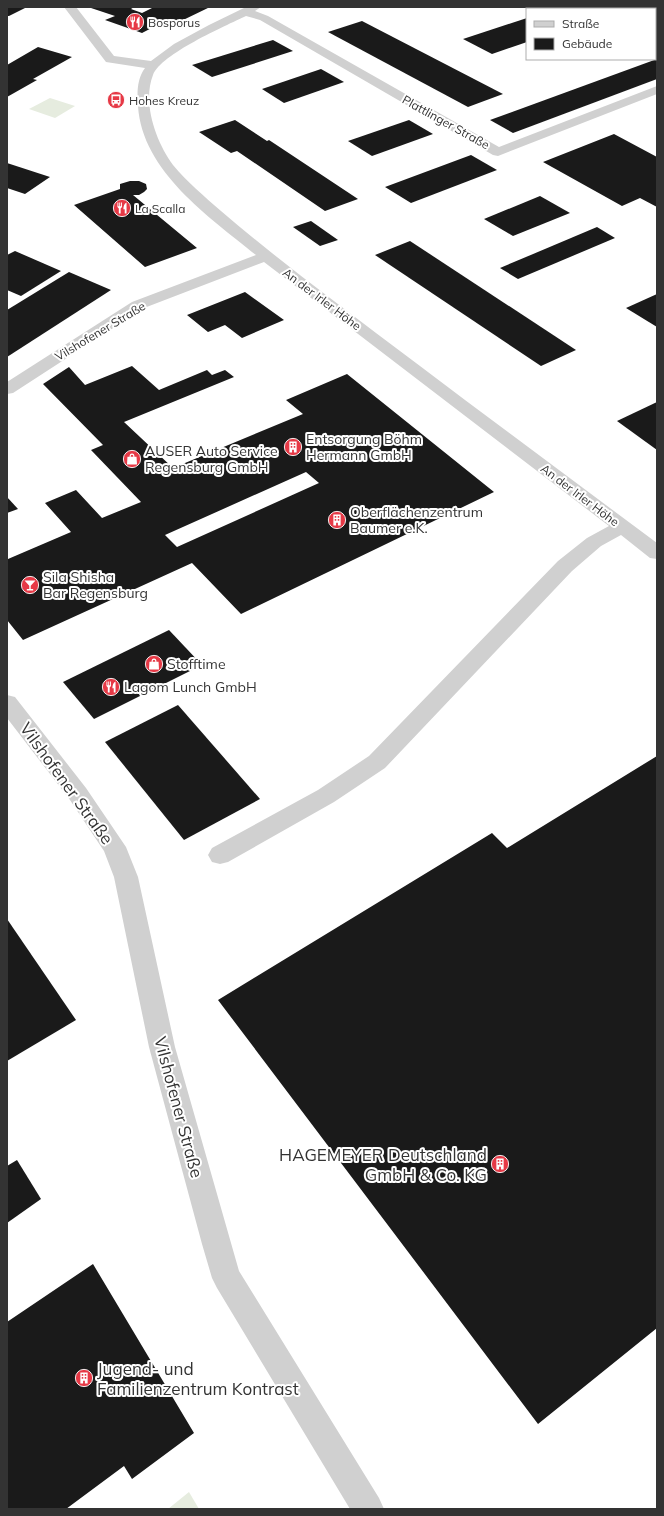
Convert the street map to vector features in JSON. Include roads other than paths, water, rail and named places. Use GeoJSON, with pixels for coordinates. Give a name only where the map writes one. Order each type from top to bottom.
{"type":"FeatureCollection","features":[{"type":"Feature","properties":{"kind":"street"},"geometry":{"type":"LineString","coordinates":[[70,7],[110,58],[152,65],[186,42],[250,9]]}},
{"type":"Feature","properties":{"kind":"street","name":"Plattlinger Straße"},"geometry":{"type":"LineString","coordinates":[[250,9],[498,152],[657,90]]}},
{"type":"Feature","properties":{"kind":"street","name":"An der Irler Höhe"},"geometry":{"type":"LineString","coordinates":[[152,65],[147,74],[144,99],[147,120],[157,148],[167,165],[185,187],[266,256],[657,553]]}},
{"type":"Feature","properties":{"kind":"street","name":"Vilshofener Straße"},"geometry":{"type":"LineString","coordinates":[[7,389],[138,305],[266,256]]}},
{"type":"Feature","properties":{"kind":"street"},"geometry":{"type":"LineString","coordinates":[[220,855],[326,796],[377,762],[565,566],[594,542],[622,527]]}},
{"type":"Feature","properties":{"kind":"street","name":"Vilshofener Straße"},"geometry":{"type":"LineString","coordinates":[[7,703],[78,794],[114,847],[126,877],[162,1047],[227,1278],[368,1509]]}},
{"type":"Feature","properties":{"kind":"place","name":"Bosporus"},"geometry":{"type":"Point","coordinates":[135,22]}},
{"type":"Feature","properties":{"kind":"place","name":"Hohes Kreuz"},"geometry":{"type":"Point","coordinates":[116,100]}},
{"type":"Feature","properties":{"kind":"place","name":"La Scalla"},"geometry":{"type":"Point","coordinates":[122,208]}},
{"type":"Feature","properties":{"kind":"place","name":"Entsorgung Böhm Hermann GmbH"},"geometry":{"type":"Point","coordinates":[293,447]}},
{"type":"Feature","properties":{"kind":"place","name":"AUSER Auto Service Regensburg GmbH"},"geometry":{"type":"Point","coordinates":[132,459]}},
{"type":"Feature","properties":{"kind":"place","name":"Oberflächenzentrum Baumer e.K."},"geometry":{"type":"Point","coordinates":[337,520]}},
{"type":"Feature","properties":{"kind":"place","name":"Sila Shisha Bar Regensburg"},"geometry":{"type":"Point","coordinates":[30,585]}},
{"type":"Feature","properties":{"kind":"place","name":"Stofftime"},"geometry":{"type":"Point","coordinates":[154,664]}},
{"type":"Feature","properties":{"kind":"place","name":"Lagom Lunch GmbH"},"geometry":{"type":"Point","coordinates":[111,687]}},
{"type":"Feature","properties":{"kind":"place","name":"HAGEMEYER Deutschland GmbH & Co. KG"},"geometry":{"type":"Point","coordinates":[500,1164]}},
{"type":"Feature","properties":{"kind":"place","name":"Jugend- und Familienzentrum Kontrast"},"geometry":{"type":"Point","coordinates":[84,1378]}}]}
